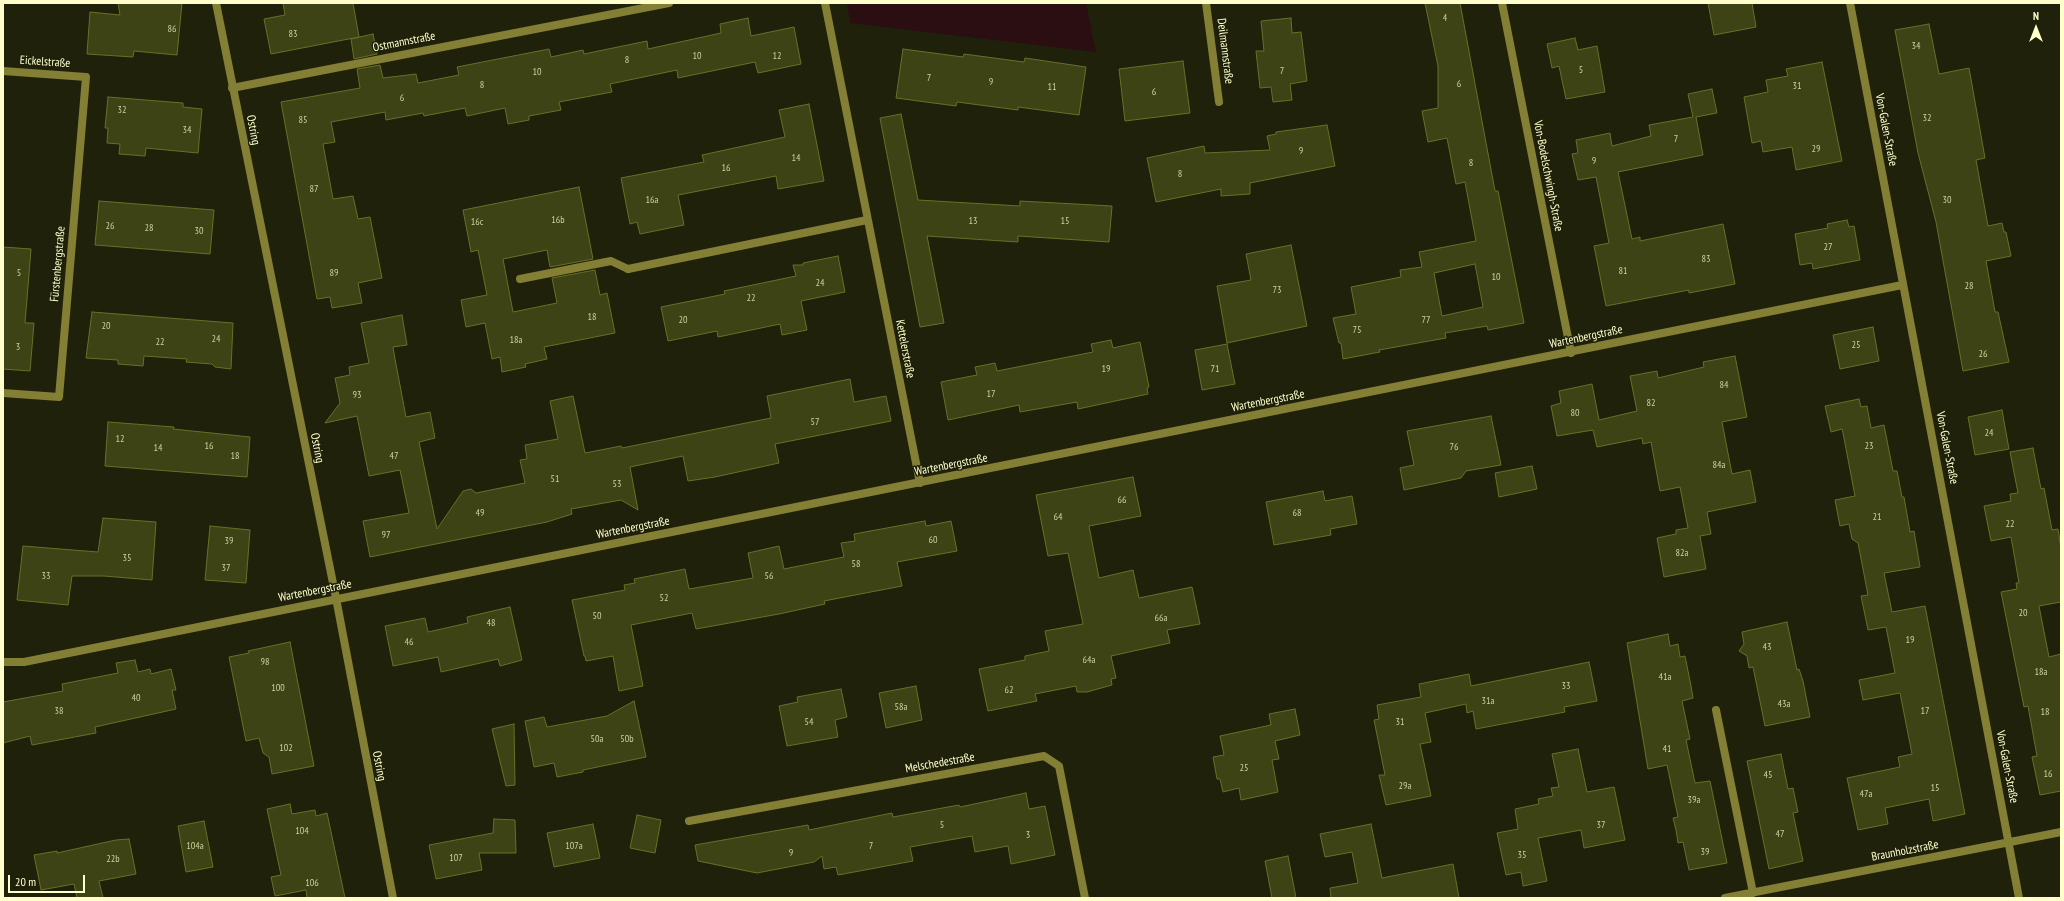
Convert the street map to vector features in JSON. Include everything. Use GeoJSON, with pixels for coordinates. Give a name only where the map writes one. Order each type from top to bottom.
{"type":"FeatureCollection","features":[{"type":"Feature","properties":{"kind":"street","name":"Ostring"},"geometry":{"type":"LineString","coordinates":[[216,3],[336,598],[394,898]]}},
{"type":"Feature","properties":{"kind":"street","name":"Ostmannstraße"},"geometry":{"type":"LineString","coordinates":[[232,88],[669,3]]}},
{"type":"Feature","properties":{"kind":"street","name":"Kettelerstraße"},"geometry":{"type":"LineString","coordinates":[[826,3],[867,220],[920,483]]}},
{"type":"Feature","properties":{"kind":"street","name":"Deilmannstraße"},"geometry":{"type":"LineString","coordinates":[[1206,3],[1219,102]]}},
{"type":"Feature","properties":{"kind":"street","name":"Von-Bodelschwingh-Straße"},"geometry":{"type":"LineString","coordinates":[[1502,3],[1571,353]]}},
{"type":"Feature","properties":{"kind":"street","name":"Von-Galen-Straße"},"geometry":{"type":"LineString","coordinates":[[1850,3],[1902,285],[2020,898]]}},
{"type":"Feature","properties":{"kind":"street","name":"Eickelstraße"},"geometry":{"type":"LineString","coordinates":[[3,71],[86,77]]}},
{"type":"Feature","properties":{"kind":"street","name":"Fürstenbergstraße"},"geometry":{"type":"LineString","coordinates":[[3,393],[59,397],[86,77]]}},
{"type":"Feature","properties":{"kind":"street"},"geometry":{"type":"LineString","coordinates":[[520,279],[611,261],[628,269],[867,220]]}},
{"type":"Feature","properties":{"kind":"street","name":"Wartenbergstraße"},"geometry":{"type":"LineString","coordinates":[[3,662],[24,662],[336,598],[1571,353],[1902,285]]}},
{"type":"Feature","properties":{"kind":"street"},"geometry":{"type":"LineString","coordinates":[[1716,710],[1753,893]]}},
{"type":"Feature","properties":{"kind":"street","name":"Melschedestraße"},"geometry":{"type":"LineString","coordinates":[[689,821],[1044,756],[1059,766],[1085,898]]}},
{"type":"Feature","properties":{"kind":"street","name":"Braunholzstraße"},"geometry":{"type":"LineString","coordinates":[[1724,898],[2061,832]]}},
{"type":"Feature","properties":{"kind":"shaded area"},"geometry":{"type":"Polygon","coordinates":[[[847,3],[1086,3],[1096,52],[850,23],[847,3]]]}},
{"type":"Feature","properties":{"kind":"building"},"geometry":{"type":"Polygon","coordinates":[[[118,3],[182,3],[177,55],[134,51],[133,57],[87,54],[90,12],[120,15],[118,3]]]}},
{"type":"Feature","properties":{"kind":"building"},"geometry":{"type":"Polygon","coordinates":[[[283,3],[353,3],[359,37],[271,54],[264,19],[285,15],[283,3]]]}},
{"type":"Feature","properties":{"kind":"building"},"geometry":{"type":"Polygon","coordinates":[[[1425,3],[1460,3],[1495,191],[1498,191],[1524,323],[1488,330],[1487,326],[1445,333],[1446,338],[1379,350],[1380,352],[1343,359],[1341,343],[1339,343],[1333,318],[1356,314],[1351,287],[1401,277],[1400,270],[1422,267],[1419,252],[1476,241],[1465,182],[1456,184],[1447,138],[1428,142],[1422,111],[1438,108],[1438,66],[1425,3]],[[1475,264],[1434,273],[1442,316],[1483,307],[1475,264]]]}},
{"type":"Feature","properties":{"kind":"building"},"geometry":{"type":"Polygon","coordinates":[[[1708,3],[1752,3],[1756,27],[1714,35],[1708,3]]]}},
{"type":"Feature","properties":{"kind":"building"},"geometry":{"type":"Polygon","coordinates":[[[748,18],[751,36],[794,27],[801,64],[758,73],[755,62],[678,78],[677,70],[610,84],[612,92],[559,102],[561,110],[529,116],[529,120],[508,124],[505,108],[467,116],[465,108],[424,116],[423,113],[386,120],[385,112],[331,122],[335,142],[323,144],[333,199],[353,196],[358,219],[370,217],[382,278],[358,283],[362,303],[332,308],[330,297],[317,299],[281,102],[360,88],[357,69],[380,65],[383,78],[416,74],[418,83],[459,75],[457,67],[549,49],[551,57],[583,50],[584,54],[647,41],[648,49],[721,33],[720,24],[748,18]]]}},
{"type":"Feature","properties":{"kind":"building"},"geometry":{"type":"Polygon","coordinates":[[[1291,18],[1292,33],[1301,32],[1307,81],[1290,84],[1292,100],[1273,102],[1271,87],[1260,88],[1256,51],[1264,51],[1261,21],[1291,18]]]}},
{"type":"Feature","properties":{"kind":"building"},"geometry":{"type":"Polygon","coordinates":[[[1929,24],[1939,74],[1969,68],[1985,158],[1976,160],[1988,226],[2002,223],[2004,232],[2006,232],[2011,256],[1986,261],[1995,312],[1998,312],[2009,362],[1963,371],[1936,222],[1918,153],[1895,30],[1929,24]]]}},
{"type":"Feature","properties":{"kind":"building"},"geometry":{"type":"Polygon","coordinates":[[[373,34],[377,54],[354,59],[351,39],[373,34]]]}},
{"type":"Feature","properties":{"kind":"building"},"geometry":{"type":"Polygon","coordinates":[[[1575,38],[1578,50],[1597,46],[1605,92],[1566,99],[1559,66],[1552,68],[1547,44],[1575,38]]]}},
{"type":"Feature","properties":{"kind":"building"},"geometry":{"type":"Polygon","coordinates":[[[903,49],[963,57],[964,54],[1024,62],[1025,58],[1086,67],[1079,115],[1018,107],[1018,110],[957,102],[956,106],[896,98],[903,49]]]}},
{"type":"Feature","properties":{"kind":"building"},"geometry":{"type":"Polygon","coordinates":[[[1183,61],[1190,113],[1125,121],[1119,69],[1183,61]]]}},
{"type":"Feature","properties":{"kind":"building"},"geometry":{"type":"Polygon","coordinates":[[[1822,62],[1842,161],[1796,170],[1792,147],[1763,152],[1761,141],[1752,143],[1744,97],[1768,92],[1766,80],[1788,76],[1786,69],[1822,62]]]}},
{"type":"Feature","properties":{"kind":"building"},"geometry":{"type":"Polygon","coordinates":[[[1712,89],[1717,113],[1696,117],[1703,155],[1618,172],[1632,239],[1640,237],[1640,241],[1723,224],[1735,284],[1689,293],[1689,290],[1606,306],[1594,246],[1609,243],[1596,177],[1578,180],[1572,154],[1578,153],[1576,140],[1610,133],[1612,146],[1651,136],[1649,125],[1693,117],[1688,94],[1712,89]]]}},
{"type":"Feature","properties":{"kind":"building"},"geometry":{"type":"Polygon","coordinates":[[[108,97],[183,103],[183,107],[202,109],[198,153],[146,148],[145,156],[119,154],[120,144],[107,143],[108,128],[105,128],[108,97]]]}},
{"type":"Feature","properties":{"kind":"building"},"geometry":{"type":"Polygon","coordinates":[[[809,104],[824,181],[778,189],[776,176],[678,195],[684,225],[640,234],[637,222],[630,224],[621,178],[704,162],[702,155],[785,137],[779,110],[809,104]]]}},
{"type":"Feature","properties":{"kind":"building"},"geometry":{"type":"Polygon","coordinates":[[[901,114],[918,200],[1020,206],[1020,201],[1112,206],[1109,242],[1018,236],[1018,242],[927,236],[944,323],[920,327],[880,118],[901,114]]]}},
{"type":"Feature","properties":{"kind":"building"},"geometry":{"type":"Polygon","coordinates":[[[1327,125],[1335,166],[1250,183],[1250,194],[1221,196],[1221,189],[1156,202],[1147,158],[1204,146],[1205,153],[1270,150],[1267,136],[1276,134],[1276,132],[1327,125]]]}},
{"type":"Feature","properties":{"kind":"building"},"geometry":{"type":"Polygon","coordinates":[[[579,187],[593,259],[550,267],[547,250],[503,259],[513,312],[557,303],[552,278],[595,270],[600,295],[607,293],[615,333],[544,347],[547,359],[525,364],[526,367],[502,372],[500,357],[492,359],[485,323],[466,327],[461,300],[487,295],[478,250],[471,252],[463,210],[579,187]]]}},
{"type":"Feature","properties":{"kind":"building"},"geometry":{"type":"Polygon","coordinates":[[[99,201],[214,210],[210,254],[95,245],[99,201]]]}},
{"type":"Feature","properties":{"kind":"building"},"geometry":{"type":"Polygon","coordinates":[[[1847,220],[1849,227],[1854,226],[1860,260],[1813,269],[1812,263],[1800,265],[1795,234],[1828,228],[1827,224],[1847,220]]]}},
{"type":"Feature","properties":{"kind":"building"},"geometry":{"type":"Polygon","coordinates":[[[1291,245],[1307,326],[1227,343],[1217,286],[1251,280],[1246,254],[1291,245]]]}},
{"type":"Feature","properties":{"kind":"building"},"geometry":{"type":"Polygon","coordinates":[[[3,247],[31,249],[25,323],[34,323],[30,371],[3,369],[3,247]]]}},
{"type":"Feature","properties":{"kind":"building"},"geometry":{"type":"Polygon","coordinates":[[[838,256],[845,292],[801,301],[807,330],[782,335],[780,324],[718,337],[717,331],[668,341],[661,307],[725,294],[724,291],[796,276],[793,265],[803,265],[803,263],[838,256]]]}},
{"type":"Feature","properties":{"kind":"building"},"geometry":{"type":"Polygon","coordinates":[[[92,312],[233,323],[231,369],[215,367],[212,364],[186,362],[187,359],[144,356],[143,366],[118,364],[118,360],[86,358],[92,312]]]}},
{"type":"Feature","properties":{"kind":"building"},"geometry":{"type":"Polygon","coordinates":[[[402,315],[407,345],[393,347],[406,417],[430,412],[435,438],[419,442],[437,529],[463,491],[471,489],[476,493],[525,483],[520,460],[527,459],[525,445],[558,439],[550,401],[573,396],[585,453],[621,446],[622,448],[771,418],[767,396],[850,379],[854,402],[886,396],[891,421],[775,444],[779,463],[715,477],[688,481],[683,456],[630,467],[638,510],[621,500],[571,509],[572,514],[547,522],[370,557],[363,521],[409,513],[400,470],[369,476],[357,416],[325,423],[340,403],[335,378],[350,375],[349,367],[369,363],[361,323],[402,315]]]}},
{"type":"Feature","properties":{"kind":"building"},"geometry":{"type":"Polygon","coordinates":[[[1873,327],[1879,361],[1840,369],[1833,335],[1873,327]]]}},
{"type":"Feature","properties":{"kind":"building"},"geometry":{"type":"Polygon","coordinates":[[[1111,340],[1113,348],[1140,342],[1149,387],[1147,388],[1148,394],[1078,409],[1077,402],[1020,412],[1019,405],[948,420],[941,382],[977,375],[975,367],[995,363],[997,371],[1093,352],[1091,344],[1111,340]]]}},
{"type":"Feature","properties":{"kind":"building"},"geometry":{"type":"Polygon","coordinates":[[[1227,344],[1235,384],[1202,390],[1195,350],[1227,344]]]}},
{"type":"Feature","properties":{"kind":"building"},"geometry":{"type":"Polygon","coordinates":[[[1735,356],[1747,417],[1722,422],[1732,474],[1750,470],[1756,502],[1707,512],[1711,534],[1700,536],[1706,569],[1664,577],[1657,538],[1676,534],[1676,530],[1688,528],[1680,487],[1660,491],[1651,442],[1643,444],[1642,438],[1597,447],[1593,430],[1557,436],[1551,406],[1561,403],[1559,391],[1592,384],[1599,420],[1637,411],[1630,376],[1657,371],[1658,378],[1704,367],[1703,362],[1735,356]]]}},
{"type":"Feature","properties":{"kind":"building"},"geometry":{"type":"Polygon","coordinates":[[[1859,399],[1861,407],[1867,406],[1871,428],[1884,425],[1893,471],[1897,471],[1902,497],[1904,497],[1910,532],[1914,531],[1920,567],[1884,573],[1892,612],[1925,606],[1965,814],[1933,821],[1929,799],[1885,808],[1888,824],[1858,830],[1847,778],[1900,767],[1898,757],[1912,754],[1900,693],[1863,700],[1859,680],[1895,673],[1886,627],[1868,630],[1861,596],[1868,595],[1858,543],[1852,539],[1849,524],[1840,526],[1835,500],[1855,496],[1842,429],[1831,432],[1825,406],[1859,399]]]}},
{"type":"Feature","properties":{"kind":"building"},"geometry":{"type":"Polygon","coordinates":[[[2002,410],[2009,449],[1975,455],[1968,417],[2002,410]]]}},
{"type":"Feature","properties":{"kind":"building"},"geometry":{"type":"Polygon","coordinates":[[[1491,416],[1501,465],[1466,471],[1461,478],[1404,490],[1400,468],[1414,465],[1407,431],[1491,416]]]}},
{"type":"Feature","properties":{"kind":"building"},"geometry":{"type":"Polygon","coordinates":[[[108,422],[174,427],[173,429],[250,437],[247,477],[105,466],[108,422]]]}},
{"type":"Feature","properties":{"kind":"building"},"geometry":{"type":"Polygon","coordinates":[[[2033,448],[2041,489],[2044,488],[2052,530],[2058,529],[2061,548],[2061,602],[2039,606],[2049,657],[2061,654],[2061,791],[2040,795],[2032,757],[2037,756],[2028,706],[2024,707],[2001,592],[2017,589],[2016,583],[2019,583],[2011,537],[1991,541],[1984,506],[2011,501],[2010,494],[2018,493],[2010,452],[2033,448]]]}},
{"type":"Feature","properties":{"kind":"building"},"geometry":{"type":"Polygon","coordinates":[[[1532,466],[1537,489],[1499,497],[1495,473],[1532,466]]]}},
{"type":"Feature","properties":{"kind":"building"},"geometry":{"type":"Polygon","coordinates":[[[1133,477],[1141,516],[1089,526],[1099,578],[1133,570],[1139,598],[1192,587],[1200,624],[1167,630],[1170,643],[1111,656],[1116,678],[1111,679],[1112,685],[1087,692],[1077,692],[1076,686],[1035,694],[1037,701],[988,711],[979,669],[1025,660],[1025,656],[1049,651],[1045,631],[1083,624],[1068,553],[1048,556],[1036,495],[1133,477]]]}},
{"type":"Feature","properties":{"kind":"building"},"geometry":{"type":"Polygon","coordinates":[[[1323,491],[1325,501],[1352,496],[1357,524],[1330,529],[1331,535],[1274,545],[1266,502],[1323,491]]]}},
{"type":"Feature","properties":{"kind":"building"},"geometry":{"type":"Polygon","coordinates":[[[103,518],[156,522],[152,580],[104,576],[72,576],[68,605],[17,600],[23,546],[98,552],[103,518]]]}},
{"type":"Feature","properties":{"kind":"building"},"geometry":{"type":"Polygon","coordinates":[[[925,521],[926,526],[951,521],[957,551],[897,562],[902,586],[824,601],[825,604],[779,614],[696,629],[692,613],[631,625],[643,686],[619,691],[613,656],[586,661],[572,600],[625,590],[624,585],[635,583],[634,579],[685,569],[689,589],[753,578],[748,553],[779,546],[784,569],[844,557],[841,543],[855,541],[854,534],[925,521]]]}},
{"type":"Feature","properties":{"kind":"building"},"geometry":{"type":"Polygon","coordinates":[[[210,526],[250,530],[246,583],[205,580],[210,526]]]}},
{"type":"Feature","properties":{"kind":"building"},"geometry":{"type":"Polygon","coordinates":[[[510,607],[522,660],[500,666],[498,659],[441,672],[438,657],[393,666],[385,626],[425,618],[428,632],[468,623],[467,617],[510,607]]]}},
{"type":"Feature","properties":{"kind":"building"},"geometry":{"type":"Polygon","coordinates":[[[1787,622],[1797,670],[1799,669],[1803,681],[1810,717],[1765,726],[1753,667],[1749,668],[1747,656],[1739,651],[1744,644],[1742,632],[1787,622]]]}},
{"type":"Feature","properties":{"kind":"building"},"geometry":{"type":"Polygon","coordinates":[[[1668,634],[1670,646],[1678,644],[1680,657],[1685,656],[1691,686],[1693,698],[1682,701],[1690,739],[1686,740],[1695,783],[1710,781],[1727,863],[1689,870],[1683,842],[1678,843],[1673,818],[1678,817],[1667,765],[1648,769],[1627,643],[1668,634]]]}},
{"type":"Feature","properties":{"kind":"building"},"geometry":{"type":"Polygon","coordinates":[[[290,642],[314,766],[272,774],[269,757],[263,753],[259,738],[246,741],[229,657],[249,653],[248,651],[290,642]]]}},
{"type":"Feature","properties":{"kind":"building"},"geometry":{"type":"Polygon","coordinates":[[[135,660],[138,672],[150,669],[151,674],[171,669],[176,690],[172,690],[176,709],[95,727],[96,733],[32,745],[30,736],[3,743],[3,702],[63,691],[62,684],[118,673],[116,663],[135,660]]]}},
{"type":"Feature","properties":{"kind":"building"},"geometry":{"type":"Polygon","coordinates":[[[1589,662],[1597,701],[1564,707],[1565,712],[1476,729],[1473,711],[1467,713],[1466,704],[1425,713],[1431,742],[1420,744],[1431,796],[1386,805],[1379,775],[1385,775],[1374,720],[1379,719],[1377,705],[1421,697],[1419,684],[1469,674],[1471,686],[1589,662]]]}},
{"type":"Feature","properties":{"kind":"building"},"geometry":{"type":"Polygon","coordinates":[[[916,686],[922,720],[886,728],[879,693],[916,686]]]}},
{"type":"Feature","properties":{"kind":"building"},"geometry":{"type":"Polygon","coordinates":[[[841,689],[847,717],[835,720],[838,737],[787,746],[779,706],[798,702],[797,697],[841,689]]]}},
{"type":"Feature","properties":{"kind":"building"},"geometry":{"type":"Polygon","coordinates":[[[634,701],[646,757],[557,777],[554,763],[534,767],[525,721],[544,717],[547,727],[607,716],[634,701]]]}},
{"type":"Feature","properties":{"kind":"building"},"geometry":{"type":"Polygon","coordinates":[[[1295,709],[1300,735],[1275,741],[1279,759],[1272,760],[1278,792],[1241,800],[1239,788],[1223,792],[1220,779],[1217,779],[1213,757],[1224,755],[1220,736],[1271,725],[1269,714],[1295,709]]]}},
{"type":"Feature","properties":{"kind":"building"},"geometry":{"type":"Polygon","coordinates":[[[514,724],[515,785],[506,786],[492,729],[514,724]]]}},
{"type":"Feature","properties":{"kind":"building"},"geometry":{"type":"Polygon","coordinates":[[[1578,749],[1587,792],[1614,787],[1625,840],[1584,848],[1581,830],[1538,838],[1547,881],[1523,886],[1521,872],[1506,875],[1497,833],[1518,829],[1515,809],[1539,804],[1538,799],[1553,796],[1551,788],[1559,787],[1552,754],[1578,749]]]}},
{"type":"Feature","properties":{"kind":"building"},"geometry":{"type":"Polygon","coordinates":[[[1781,754],[1788,789],[1793,788],[1798,812],[1793,813],[1803,861],[1769,869],[1747,761],[1781,754]]]}},
{"type":"Feature","properties":{"kind":"building"},"geometry":{"type":"Polygon","coordinates":[[[1026,793],[1029,809],[1045,806],[1055,855],[1011,864],[1008,846],[975,852],[972,836],[910,847],[913,861],[838,875],[836,867],[824,869],[822,856],[814,862],[757,873],[698,861],[695,845],[808,825],[809,830],[892,813],[893,817],[959,805],[960,807],[1026,793]]]}},
{"type":"Feature","properties":{"kind":"building"},"geometry":{"type":"Polygon","coordinates":[[[290,804],[292,814],[315,810],[316,816],[327,813],[345,898],[307,898],[306,890],[275,896],[271,877],[281,875],[267,809],[290,804]]]}},
{"type":"Feature","properties":{"kind":"building"},"geometry":{"type":"Polygon","coordinates":[[[637,815],[661,820],[655,853],[630,848],[637,815]]]}},
{"type":"Feature","properties":{"kind":"building"},"geometry":{"type":"Polygon","coordinates":[[[494,819],[515,820],[516,853],[479,853],[482,870],[436,879],[429,845],[493,833],[494,819]]]}},
{"type":"Feature","properties":{"kind":"building"},"geometry":{"type":"Polygon","coordinates":[[[204,821],[213,867],[186,872],[178,826],[204,821]]]}},
{"type":"Feature","properties":{"kind":"building"},"geometry":{"type":"Polygon","coordinates":[[[593,824],[600,858],[554,867],[547,833],[593,824]]]}},
{"type":"Feature","properties":{"kind":"building"},"geometry":{"type":"Polygon","coordinates":[[[1371,824],[1382,878],[1453,864],[1459,898],[1331,898],[1330,888],[1358,883],[1352,852],[1325,857],[1320,834],[1371,824]]]}},
{"type":"Feature","properties":{"kind":"building"},"geometry":{"type":"Polygon","coordinates":[[[129,839],[136,874],[99,881],[103,898],[77,898],[74,884],[41,890],[34,855],[57,851],[57,853],[116,840],[129,839]]]}},
{"type":"Feature","properties":{"kind":"building"},"geometry":{"type":"Polygon","coordinates":[[[1288,856],[1296,898],[1272,898],[1265,861],[1288,856]]]}}]}
